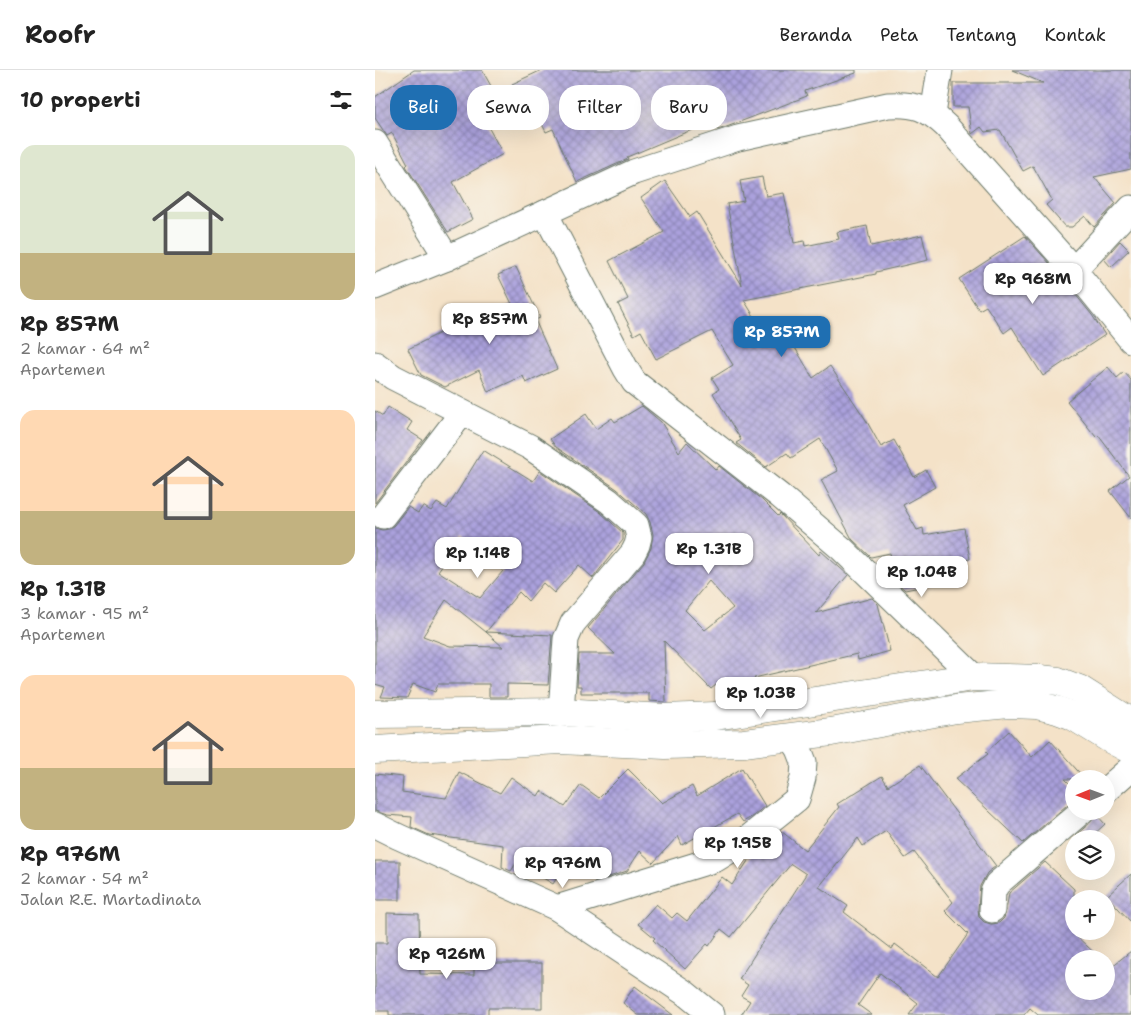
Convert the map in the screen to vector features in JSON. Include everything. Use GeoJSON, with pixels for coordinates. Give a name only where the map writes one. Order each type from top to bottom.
{"type":"FeatureCollection","features":[{"type":"Feature","properties":{"kind":"street"},"geometry":{"type":"LineString","coordinates":[[933,114],[940,70]]}},
{"type":"Feature","properties":{"kind":"street"},"geometry":{"type":"LineString","coordinates":[[375,287],[447,258],[634,172],[738,138],[888,105],[902,104],[917,106],[933,114],[1074,270],[1131,340]]}},
{"type":"Feature","properties":{"kind":"street"},"geometry":{"type":"LineString","coordinates":[[375,143],[447,258]]}},
{"type":"Feature","properties":{"kind":"street"},"geometry":{"type":"LineString","coordinates":[[1074,270],[1131,208]]}},
{"type":"Feature","properties":{"kind":"street"},"geometry":{"type":"LineString","coordinates":[[545,213],[634,382],[780,496],[842,549],[974,677]]}},
{"type":"Feature","properties":{"kind":"street"},"geometry":{"type":"LineString","coordinates":[[375,364],[393,377],[530,447],[609,501],[636,525],[638,530],[637,545],[633,553],[569,630],[566,639],[561,712]]}},
{"type":"Feature","properties":{"kind":"street"},"geometry":{"type":"LineString","coordinates":[[383,516],[463,413]]}},
{"type":"Feature","properties":{"kind":"street"},"geometry":{"type":"LineString","coordinates":[[375,714],[561,712],[665,718],[715,716],[974,677],[1058,681],[1079,689],[1131,722]]}},
{"type":"Feature","properties":{"kind":"street"},"geometry":{"type":"LineString","coordinates":[[375,750],[560,740],[665,745],[744,743],[831,732],[956,709],[1009,704],[1036,706],[1057,710],[1073,716],[1131,750]]}},
{"type":"Feature","properties":{"kind":"street"},"geometry":{"type":"LineString","coordinates":[[665,718],[665,745]]}},
{"type":"Feature","properties":{"kind":"street"},"geometry":{"type":"LineString","coordinates":[[557,908],[716,859],[742,842],[797,799],[803,778],[804,762],[799,749],[791,737]]}},
{"type":"Feature","properties":{"kind":"street"},"geometry":{"type":"LineString","coordinates":[[1115,782],[1131,768]]}},
{"type":"Feature","properties":{"kind":"street"},"geometry":{"type":"LineString","coordinates":[[992,910],[993,892],[997,884],[1072,820]]}},
{"type":"Feature","properties":{"kind":"street"},"geometry":{"type":"LineString","coordinates":[[375,825],[557,908],[685,993],[712,1015]]}},
{"type":"Feature","properties":{"kind":"building"},"geometry":{"type":"Polygon","coordinates":[[[414,70],[482,70],[490,85],[467,85],[467,130],[490,130],[503,154],[453,182],[473,219],[448,232],[406,166],[408,164],[392,133],[387,136],[375,118],[375,97],[390,87],[390,130],[457,130],[457,85],[392,85],[414,70]]]}},
{"type":"Feature","properties":{"kind":"building"},"geometry":{"type":"Polygon","coordinates":[[[542,70],[856,70],[856,73],[805,91],[807,96],[727,127],[727,85],[651,85],[651,130],[692,130],[627,157],[628,159],[577,182],[553,129],[546,132],[545,130],[549,130],[549,85],[512,84],[542,70]]]}},
{"type":"Feature","properties":{"kind":"building"},"geometry":{"type":"Polygon","coordinates":[[[1012,70],[1131,70],[1131,169],[1094,177],[1116,203],[1094,227],[1085,216],[1072,227],[1065,227],[1046,205],[1052,200],[1033,166],[1023,171],[1000,130],[985,132],[981,127],[972,134],[968,107],[953,107],[953,83],[1043,83],[1012,70]]]}},
{"type":"Feature","properties":{"kind":"building"},"geometry":{"type":"Polygon","coordinates":[[[762,177],[766,196],[784,193],[794,243],[804,241],[805,246],[839,239],[837,232],[867,226],[871,246],[922,235],[928,260],[876,272],[876,274],[744,300],[765,334],[781,324],[813,378],[830,366],[866,420],[881,447],[894,440],[914,477],[926,470],[935,487],[903,505],[917,530],[923,528],[924,535],[964,528],[970,559],[931,567],[932,576],[918,578],[920,587],[905,590],[895,581],[890,553],[871,557],[852,539],[821,480],[838,471],[820,439],[791,458],[787,453],[766,467],[736,443],[741,440],[713,393],[719,389],[712,378],[733,365],[712,331],[656,359],[641,331],[634,335],[618,304],[628,299],[609,261],[664,232],[641,198],[665,181],[690,217],[697,212],[742,285],[727,204],[744,201],[740,181],[762,177]]]}},
{"type":"Feature","properties":{"kind":"building"},"geometry":{"type":"Polygon","coordinates":[[[1025,236],[1059,274],[1069,291],[1071,289],[1105,335],[1043,376],[1012,327],[1004,333],[986,306],[979,310],[959,279],[1025,236]]]}},
{"type":"Feature","properties":{"kind":"building"},"geometry":{"type":"Polygon","coordinates":[[[1120,241],[1129,250],[1111,267],[1104,259],[1120,241]]]}},
{"type":"Feature","properties":{"kind":"building"},"geometry":{"type":"Polygon","coordinates":[[[516,267],[540,318],[535,320],[557,369],[526,383],[523,376],[488,392],[479,370],[445,387],[421,375],[408,349],[442,332],[444,335],[512,304],[498,275],[516,267]]]}},
{"type":"Feature","properties":{"kind":"building"},"geometry":{"type":"Polygon","coordinates":[[[1108,367],[1117,378],[1124,372],[1131,380],[1131,518],[1110,491],[1129,476],[1098,435],[1096,437],[1067,401],[1108,367]]]}},
{"type":"Feature","properties":{"kind":"building"},"geometry":{"type":"Polygon","coordinates":[[[642,406],[661,422],[679,452],[687,442],[716,470],[719,466],[762,500],[778,516],[780,514],[819,555],[821,551],[848,575],[816,613],[872,598],[878,604],[890,651],[858,660],[857,654],[754,678],[763,690],[758,694],[727,698],[716,685],[711,689],[664,641],[666,702],[649,701],[649,693],[581,693],[581,686],[577,686],[579,654],[615,654],[588,628],[644,562],[651,548],[653,534],[646,514],[617,489],[556,447],[550,439],[586,414],[596,429],[612,418],[615,422],[642,406]],[[709,581],[685,610],[705,630],[733,608],[709,581]]]}},
{"type":"Feature","properties":{"kind":"building"},"geometry":{"type":"Polygon","coordinates":[[[388,407],[412,422],[407,430],[423,440],[375,503],[375,411],[383,416],[388,407]]]}},
{"type":"Feature","properties":{"kind":"building"},"geometry":{"type":"Polygon","coordinates":[[[483,450],[533,481],[540,471],[600,512],[623,533],[623,540],[593,578],[579,565],[554,593],[543,583],[528,601],[519,592],[486,632],[552,635],[548,685],[507,684],[507,697],[489,697],[489,684],[438,684],[435,692],[413,684],[407,698],[381,697],[385,687],[375,684],[375,528],[389,529],[408,507],[418,513],[423,506],[431,511],[437,503],[447,509],[483,450]],[[463,536],[438,571],[480,598],[503,571],[463,536]],[[446,600],[423,636],[450,646],[503,647],[446,600]]]}},
{"type":"Feature","properties":{"kind":"building"},"geometry":{"type":"Polygon","coordinates":[[[1009,731],[1032,757],[1050,740],[1077,770],[1065,770],[1065,807],[1023,843],[955,779],[988,754],[986,752],[1009,731]]]}},
{"type":"Feature","properties":{"kind":"building"},"geometry":{"type":"Polygon","coordinates":[[[920,765],[996,866],[987,873],[980,886],[978,909],[979,917],[984,922],[991,924],[999,923],[1004,918],[1009,893],[1045,862],[1074,889],[1065,890],[1065,940],[1080,940],[1091,950],[1065,950],[1065,1000],[1115,1000],[1115,964],[1131,951],[1131,1015],[1038,1015],[1030,1008],[1024,1015],[909,1015],[918,1003],[880,973],[858,1005],[872,1015],[741,1015],[750,1001],[741,996],[748,985],[739,979],[806,874],[791,864],[731,937],[721,929],[709,946],[707,944],[685,969],[653,940],[655,938],[638,924],[656,904],[672,918],[677,913],[687,921],[722,877],[732,885],[754,852],[781,831],[805,850],[839,807],[837,804],[882,776],[888,786],[920,765]],[[886,831],[863,846],[858,838],[819,887],[848,906],[844,912],[892,949],[895,944],[938,977],[968,934],[945,911],[953,902],[914,852],[905,858],[886,831]]]}},
{"type":"Feature","properties":{"kind":"building"},"geometry":{"type":"Polygon","coordinates":[[[742,768],[765,806],[753,816],[743,822],[737,814],[682,845],[678,836],[653,863],[640,851],[627,871],[600,880],[576,863],[565,881],[558,876],[553,884],[517,862],[511,871],[502,867],[503,845],[429,835],[411,827],[412,817],[387,815],[375,811],[375,774],[403,777],[402,792],[446,798],[459,772],[500,793],[511,777],[538,796],[541,791],[565,807],[581,785],[599,798],[628,769],[662,803],[692,786],[697,796],[742,768]]]}},
{"type":"Feature","properties":{"kind":"building"},"geometry":{"type":"Polygon","coordinates":[[[1092,820],[1101,820],[1105,824],[1099,830],[1082,830],[1092,820]]]}},
{"type":"Feature","properties":{"kind":"building"},"geometry":{"type":"Polygon","coordinates":[[[375,861],[400,861],[400,900],[375,900],[375,861]]]}},
{"type":"Feature","properties":{"kind":"building"},"geometry":{"type":"Polygon","coordinates":[[[1131,874],[1131,922],[1115,905],[1114,890],[1131,874]]]}},
{"type":"Feature","properties":{"kind":"building"},"geometry":{"type":"Polygon","coordinates":[[[387,913],[419,914],[420,974],[474,975],[474,955],[490,955],[490,963],[542,963],[542,1008],[488,1008],[488,1015],[389,1015],[389,1011],[375,1011],[375,943],[387,943],[387,913]]]}},
{"type":"Feature","properties":{"kind":"building"},"geometry":{"type":"Polygon","coordinates":[[[635,986],[673,1015],[638,1015],[623,1003],[635,986]]]}}]}
